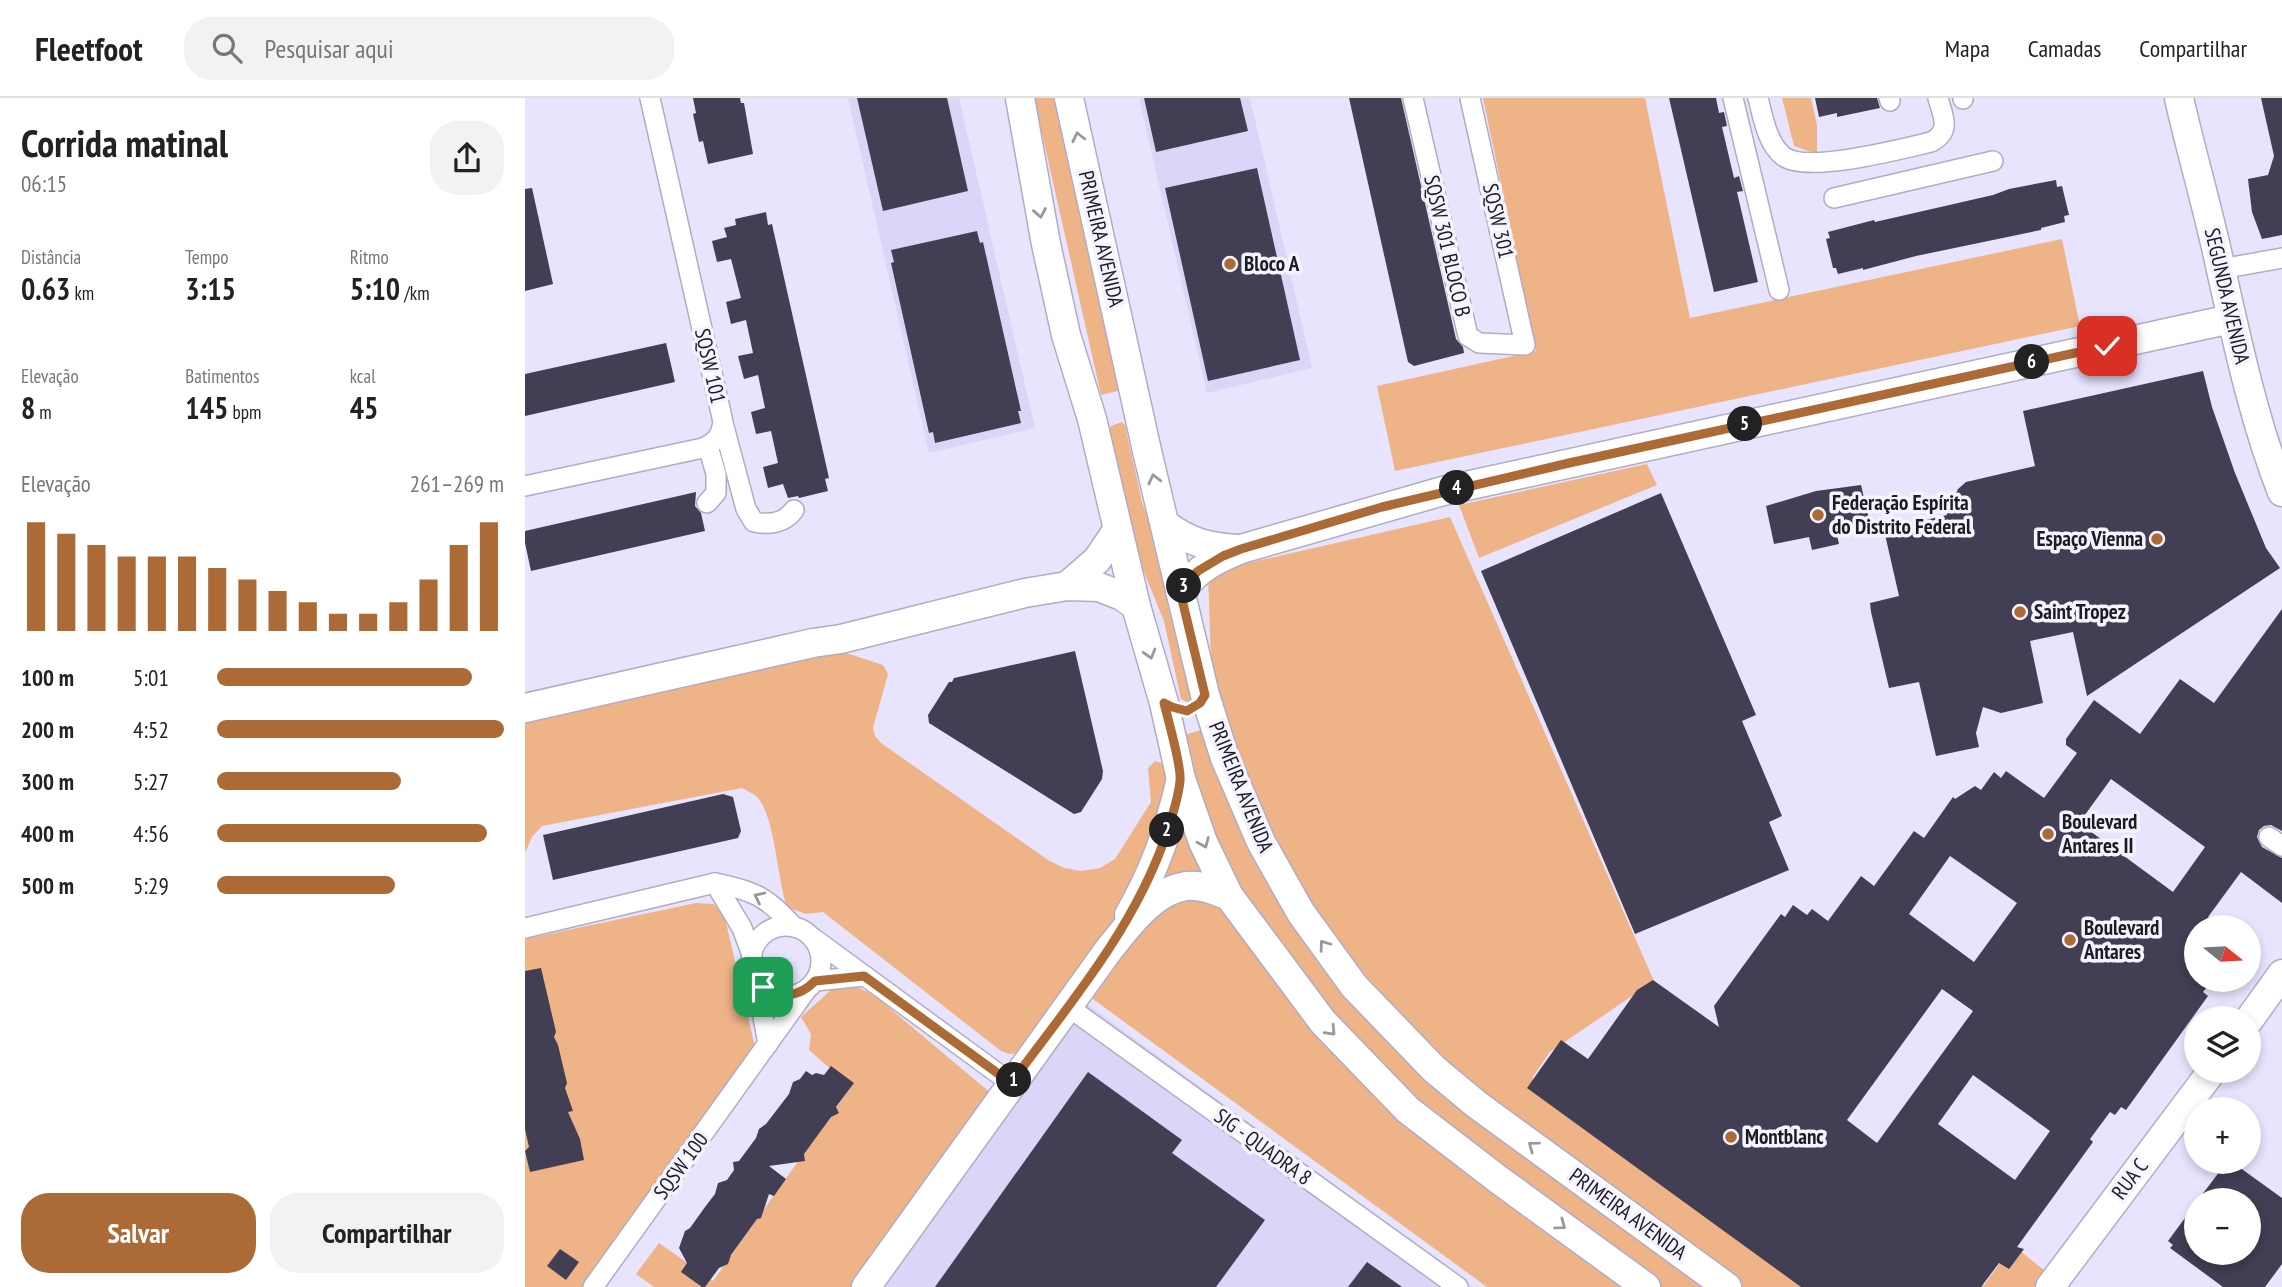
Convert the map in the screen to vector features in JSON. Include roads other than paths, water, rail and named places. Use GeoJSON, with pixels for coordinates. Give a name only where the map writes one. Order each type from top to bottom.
{"type":"FeatureCollection","features":[{"type":"Feature","properties":{"kind":"street","name":"SQSW 101"},"geometry":{"type":"LineString","coordinates":[[650,98],[723,422],[717,439],[708,446]]}},
{"type":"Feature","properties":{"kind":"street"},"geometry":{"type":"LineString","coordinates":[[1020,98],[1066,335],[1091,419],[1117,532],[1164,703],[1181,779],[1203,842],[1229,895],[1323,1022],[1408,1110],[1646,1287]]}},
{"type":"Feature","properties":{"kind":"street","name":"PRIMEIRA AVENIDA"},"geometry":{"type":"LineString","coordinates":[[1069,98],[1205,695],[1225,758],[1261,842],[1301,914],[1354,986],[1434,1069],[1476,1104],[1727,1287]]}},
{"type":"Feature","properties":{"kind":"street","name":"SQSW 301 BLOCO B"},"geometry":{"type":"LineString","coordinates":[[1413,98],[1468,336],[1479,343],[1525,345]]}},
{"type":"Feature","properties":{"kind":"street","name":"SQSW 301"},"geometry":{"type":"LineString","coordinates":[[1470,98],[1525,345]]}},
{"type":"Feature","properties":{"kind":"street"},"geometry":{"type":"LineString","coordinates":[[1779,290],[1735,104],[1760,105],[1773,145],[1784,157],[1795,163],[1815,164],[1873,155],[1940,138],[1944,132],[1944,124],[1938,98]]}},
{"type":"Feature","properties":{"kind":"street","name":"SEGUNDA AVENIDA"},"geometry":{"type":"LineString","coordinates":[[2179,98],[2231,319],[2263,440],[2282,492]]}},
{"type":"Feature","properties":{"kind":"street"},"geometry":{"type":"LineString","coordinates":[[1873,155],[1881,187]]}},
{"type":"Feature","properties":{"kind":"street"},"geometry":{"type":"LineString","coordinates":[[1834,198],[1993,161]]}},
{"type":"Feature","properties":{"kind":"street"},"geometry":{"type":"LineString","coordinates":[[2221,269],[2282,258]]}},
{"type":"Feature","properties":{"kind":"street"},"geometry":{"type":"LineString","coordinates":[[1180,591],[1198,571],[1241,549],[1455,488],[2231,319]]}},
{"type":"Feature","properties":{"kind":"street"},"geometry":{"type":"LineString","coordinates":[[1091,419],[1118,407],[1129,408],[1140,416]]}},
{"type":"Feature","properties":{"kind":"street"},"geometry":{"type":"LineString","coordinates":[[723,422],[745,509],[754,522],[776,523],[789,517],[794,510]]}},
{"type":"Feature","properties":{"kind":"street"},"geometry":{"type":"LineString","coordinates":[[525,486],[708,446],[716,474],[716,493],[707,503]]}},
{"type":"Feature","properties":{"kind":"street"},"geometry":{"type":"LineString","coordinates":[[1166,525],[1196,543],[1241,549]]}},
{"type":"Feature","properties":{"kind":"street"},"geometry":{"type":"LineString","coordinates":[[1067,586],[1097,560],[1117,532]]}},
{"type":"Feature","properties":{"kind":"street"},"geometry":{"type":"LineString","coordinates":[[525,708],[841,639],[1024,593],[1067,586],[1099,587],[1122,596],[1136,607]]}},
{"type":"Feature","properties":{"kind":"street"},"geometry":{"type":"LineString","coordinates":[[1164,703],[1187,711],[1200,703],[1205,695]]}},
{"type":"Feature","properties":{"kind":"street"},"geometry":{"type":"LineString","coordinates":[[1110,948],[1145,887],[1159,856],[1181,779]]}},
{"type":"Feature","properties":{"kind":"street"},"geometry":{"type":"LineString","coordinates":[[525,928],[715,883],[742,888],[772,903],[794,927]]}},
{"type":"Feature","properties":{"kind":"street"},"geometry":{"type":"LineString","coordinates":[[715,883],[742,928],[752,955]]}},
{"type":"Feature","properties":{"kind":"street"},"geometry":{"type":"LineString","coordinates":[[866,1287],[1067,1006],[1138,915],[1155,900],[1173,890],[1188,886],[1209,888],[1229,895]]}},
{"type":"Feature","properties":{"kind":"street"},"geometry":{"type":"LineString","coordinates":[[768,1044],[752,967],[752,955],[756,944],[772,929],[794,927],[804,931],[1011,1083]]}},
{"type":"Feature","properties":{"kind":"street"},"geometry":{"type":"LineString","coordinates":[[811,985],[820,970],[821,958],[819,947],[813,938]]}},
{"type":"Feature","properties":{"kind":"street"},"geometry":{"type":"LineString","coordinates":[[2259,1006],[2282,974]]}},
{"type":"Feature","properties":{"kind":"street"},"geometry":{"type":"LineString","coordinates":[[756,978],[763,987],[785,996],[796,995],[811,985],[864,976]]}},
{"type":"Feature","properties":{"kind":"street","name":"SQSW 100"},"geometry":{"type":"LineString","coordinates":[[593,1287],[811,985]]}},
{"type":"Feature","properties":{"kind":"street","name":"SIG - QUADRA 8"},"geometry":{"type":"LineString","coordinates":[[1067,1006],[1458,1287]]}},
{"type":"Feature","properties":{"kind":"street","name":"RUA C"},"geometry":{"type":"LineString","coordinates":[[2050,1287],[2203,1083]]}},
{"type":"Feature","properties":{"kind":"place","name":"Bloco A"},"geometry":{"type":"Point","coordinates":[1230,264]}},
{"type":"Feature","properties":{"kind":"place","name":"Federação Espírita do Distrito Federal"},"geometry":{"type":"Point","coordinates":[1818,515]}},
{"type":"Feature","properties":{"kind":"place","name":"Espaço Vienna"},"geometry":{"type":"Point","coordinates":[2157,539]}},
{"type":"Feature","properties":{"kind":"place","name":"Saint Tropez"},"geometry":{"type":"Point","coordinates":[2020,612]}},
{"type":"Feature","properties":{"kind":"place","name":"Boulevard Antares II"},"geometry":{"type":"Point","coordinates":[2048,834]}},
{"type":"Feature","properties":{"kind":"place","name":"Boulevard Antares"},"geometry":{"type":"Point","coordinates":[2070,940]}},
{"type":"Feature","properties":{"kind":"place","name":"Montblanc"},"geometry":{"type":"Point","coordinates":[1731,1137]}}]}
